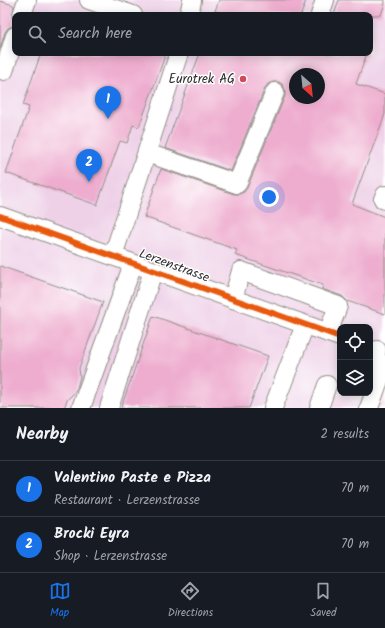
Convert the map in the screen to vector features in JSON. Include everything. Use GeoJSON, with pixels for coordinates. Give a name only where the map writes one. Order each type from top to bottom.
{"type":"FeatureCollection","features":[{"type":"Feature","properties":{"kind":"street"},"geometry":{"type":"LineString","coordinates":[[23,12],[27,0]]}},
{"type":"Feature","properties":{"kind":"street"},"geometry":{"type":"LineString","coordinates":[[89,0],[124,12]]}},
{"type":"Feature","properties":{"kind":"street"},"geometry":{"type":"LineString","coordinates":[[190,12],[192,0]]}},
{"type":"Feature","properties":{"kind":"street"},"geometry":{"type":"LineString","coordinates":[[321,12],[325,0]]}},
{"type":"Feature","properties":{"kind":"street"},"geometry":{"type":"LineString","coordinates":[[4,71],[12,46]]}},
{"type":"Feature","properties":{"kind":"street"},"geometry":{"type":"LineString","coordinates":[[113,256],[179,56]]}},
{"type":"Feature","properties":{"kind":"street"},"geometry":{"type":"LineString","coordinates":[[147,153],[237,184],[274,92]]}},
{"type":"Feature","properties":{"kind":"street"},"geometry":{"type":"LineString","coordinates":[[385,195],[385,200]]}},
{"type":"Feature","properties":{"kind":"street","name":"Lerzenstrasse"},"geometry":{"type":"LineString","coordinates":[[0,216],[334,335]]}},
{"type":"Feature","properties":{"kind":"street"},"geometry":{"type":"LineString","coordinates":[[81,408],[133,264]]}},
{"type":"Feature","properties":{"kind":"street"},"geometry":{"type":"LineString","coordinates":[[109,408],[153,271]]}},
{"type":"Feature","properties":{"kind":"street"},"geometry":{"type":"LineString","coordinates":[[233,299],[241,271],[338,306],[334,335]]}},
{"type":"Feature","properties":{"kind":"street"},"geometry":{"type":"LineString","coordinates":[[273,408],[305,325]]}},
{"type":"Feature","properties":{"kind":"street"},"geometry":{"type":"LineString","coordinates":[[369,408],[378,379],[381,353]]}},
{"type":"Feature","properties":{"kind":"street"},"geometry":{"type":"LineString","coordinates":[[319,408],[327,385]]}},
{"type":"Feature","properties":{"kind":"street"},"geometry":{"type":"LineString","coordinates":[[356,408],[361,396]]}},
{"type":"Feature","properties":{"kind":"shaded area"},"geometry":{"type":"Polygon","coordinates":[[[0,0],[385,0],[385,408],[0,408],[0,0]]]}},
{"type":"Feature","properties":{"kind":"building"},"geometry":{"type":"Polygon","coordinates":[[[219,0],[306,0],[302,12],[215,11],[219,0]]]}},
{"type":"Feature","properties":{"kind":"building"},"geometry":{"type":"Polygon","coordinates":[[[339,0],[385,0],[381,15],[373,15],[373,12],[335,12],[339,0]]]}},
{"type":"Feature","properties":{"kind":"building"},"geometry":{"type":"Polygon","coordinates":[[[0,1],[13,5],[14,7],[12,12],[12,26],[8,28],[5,32],[0,49],[0,1]]]}},
{"type":"Feature","properties":{"kind":"building"},"geometry":{"type":"Polygon","coordinates":[[[40,56],[165,56],[139,127],[133,125],[127,143],[120,141],[97,205],[6,173],[29,107],[23,105],[40,56]]]}},
{"type":"Feature","properties":{"kind":"building"},"geometry":{"type":"Polygon","coordinates":[[[199,56],[366,56],[356,84],[385,94],[385,114],[352,204],[385,217],[385,314],[347,301],[342,296],[322,289],[323,285],[235,255],[237,250],[144,217],[161,169],[234,194],[244,192],[285,96],[283,85],[279,82],[268,84],[231,171],[165,148],[199,56]]]}},
{"type":"Feature","properties":{"kind":"building"},"geometry":{"type":"Polygon","coordinates":[[[0,266],[103,302],[79,368],[80,377],[77,388],[67,400],[64,408],[0,408],[0,266]]]}},
{"type":"Feature","properties":{"kind":"building"},"geometry":{"type":"Polygon","coordinates":[[[153,316],[268,356],[249,408],[121,408],[153,316]]]}},
{"type":"Feature","properties":{"kind":"cycle path"},"geometry":{"type":"LineString","coordinates":[[0,216],[337,336]]}},
{"type":"Feature","properties":{"kind":"place","name":"Eurotrek AG"},"geometry":{"type":"Point","coordinates":[243,79]}},
{"type":"Feature","properties":{"kind":"place","name":"Valentino Paste e Pizza"},"geometry":{"type":"Point","coordinates":[108,119]}},
{"type":"Feature","properties":{"kind":"place","name":"Brocki Eyra"},"geometry":{"type":"Point","coordinates":[89,182]}}]}
